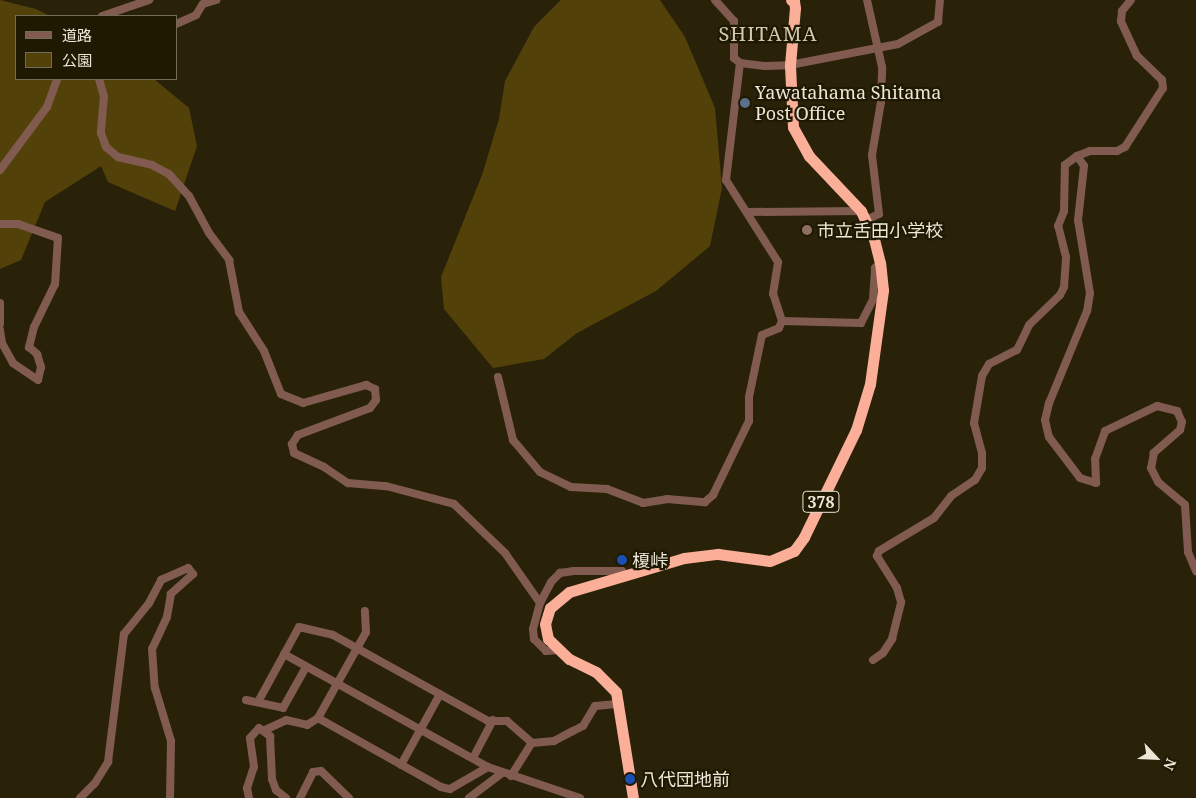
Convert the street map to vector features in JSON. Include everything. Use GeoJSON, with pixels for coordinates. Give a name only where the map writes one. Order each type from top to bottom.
{"type":"FeatureCollection","features":[{"type":"Feature","properties":{"kind":"highway","name":"378"},"geometry":{"type":"LineString","coordinates":[[633,798],[620,704],[608,681],[558,650],[548,639],[545,624],[550,608],[558,598],[626,576],[703,555],[770,562],[794,551],[804,537],[863,414],[881,311],[880,263],[864,216],[799,142],[791,112],[790,65],[795,8],[794,1],[791,0]]}},
{"type":"Feature","properties":{"kind":"street"},"geometry":{"type":"LineString","coordinates":[[105,15],[149,0]]}},
{"type":"Feature","properties":{"kind":"street"},"geometry":{"type":"LineString","coordinates":[[178,23],[196,15],[200,2],[216,0]]}},
{"type":"Feature","properties":{"kind":"street"},"geometry":{"type":"LineString","coordinates":[[715,0],[734,21],[734,58],[740,63],[790,65],[880,48],[908,40],[938,22],[940,0]]}},
{"type":"Feature","properties":{"kind":"street"},"geometry":{"type":"LineString","coordinates":[[748,212],[864,216],[879,214],[872,155],[881,102],[880,48],[867,0]]}},
{"type":"Feature","properties":{"kind":"street"},"geometry":{"type":"LineString","coordinates":[[873,660],[883,653],[892,639],[901,602],[898,588],[877,556],[879,551],[893,540],[934,518],[952,496],[975,480],[982,468],[982,453],[974,423],[984,370],[1017,350],[1030,325],[1064,287],[1066,257],[1058,226],[1064,212],[1065,164],[1077,156],[1090,151],[1117,150],[1125,147],[1163,88],[1162,80],[1137,56],[1121,21],[1122,11],[1131,0]]}},
{"type":"Feature","properties":{"kind":"street"},"geometry":{"type":"LineString","coordinates":[[498,377],[513,440],[540,472],[571,487],[607,489],[643,503],[667,499],[705,502],[713,495],[749,421],[749,397],[762,335],[779,328],[782,321],[773,294],[778,262],[756,231],[748,212],[726,180],[740,63]]}},
{"type":"Feature","properties":{"kind":"street"},"geometry":{"type":"LineString","coordinates":[[0,170],[47,108],[57,80]]}},
{"type":"Feature","properties":{"kind":"street"},"geometry":{"type":"LineString","coordinates":[[99,80],[104,96],[101,133],[106,147],[118,157],[152,165],[169,174],[189,196],[209,233],[229,260],[239,312],[264,351],[281,394],[303,403],[366,385],[375,389],[376,400],[370,408],[298,435],[292,444],[294,453],[324,467],[348,483],[386,486],[454,504],[505,553],[540,603]]}},
{"type":"Feature","properties":{"kind":"street"},"geometry":{"type":"LineString","coordinates":[[1077,156],[1084,166],[1078,220],[1090,284],[1090,302],[1049,403],[1045,420],[1049,437],[1080,478],[1096,483],[1096,459],[1105,430],[1157,406],[1177,411],[1182,422],[1180,430],[1154,454],[1151,468],[1158,482],[1184,505],[1188,552],[1196,571]]}},
{"type":"Feature","properties":{"kind":"street"},"geometry":{"type":"LineString","coordinates":[[0,224],[18,224],[58,238],[55,284],[34,327],[29,347],[37,354],[41,367],[38,380],[13,363],[2,343],[0,330]]}},
{"type":"Feature","properties":{"kind":"street"},"geometry":{"type":"LineString","coordinates":[[782,321],[861,323],[873,298],[875,268],[880,263]]}},
{"type":"Feature","properties":{"kind":"street"},"geometry":{"type":"LineString","coordinates":[[0,303],[0,324]]}},
{"type":"Feature","properties":{"kind":"street"},"geometry":{"type":"LineString","coordinates":[[80,798],[95,783],[108,762],[112,717],[121,674],[121,644],[124,634],[149,603],[161,580],[188,568],[194,574],[171,594],[167,617],[152,649],[155,688],[171,741],[170,798]]}},
{"type":"Feature","properties":{"kind":"street"},"geometry":{"type":"LineString","coordinates":[[558,650],[546,651],[534,639],[533,629],[540,603],[560,573],[622,571],[626,576]]}},
{"type":"Feature","properties":{"kind":"street"},"geometry":{"type":"LineString","coordinates":[[249,798],[247,788],[254,767],[250,738],[253,732],[265,730],[286,720],[307,725],[318,718],[368,626],[365,611]]}},
{"type":"Feature","properties":{"kind":"street"},"geometry":{"type":"LineString","coordinates":[[258,702],[299,627],[334,635],[488,721],[507,721],[532,743],[554,741],[573,732],[583,726],[595,706],[620,704]]}},
{"type":"Feature","properties":{"kind":"street"},"geometry":{"type":"LineString","coordinates":[[284,654],[488,767],[580,798]]}},
{"type":"Feature","properties":{"kind":"street"},"geometry":{"type":"LineString","coordinates":[[246,700],[283,708],[306,667]]}},
{"type":"Feature","properties":{"kind":"street"},"geometry":{"type":"LineString","coordinates":[[401,765],[440,694]]}},
{"type":"Feature","properties":{"kind":"street"},"geometry":{"type":"LineString","coordinates":[[318,718],[401,765],[450,789],[488,767]]}},
{"type":"Feature","properties":{"kind":"street"},"geometry":{"type":"LineString","coordinates":[[473,758],[493,720]]}},
{"type":"Feature","properties":{"kind":"street"},"geometry":{"type":"LineString","coordinates":[[265,730],[270,736],[272,779],[276,790],[286,798]]}},
{"type":"Feature","properties":{"kind":"street"},"geometry":{"type":"LineString","coordinates":[[511,776],[532,743]]}},
{"type":"Feature","properties":{"kind":"street"},"geometry":{"type":"LineString","coordinates":[[300,798],[313,772],[320,772],[349,798]]}},
{"type":"Feature","properties":{"kind":"street"},"geometry":{"type":"LineString","coordinates":[[469,798],[502,772]]}},
{"type":"Feature","properties":{"kind":"green space"},"geometry":{"type":"Polygon","coordinates":[[[0,0],[36,9],[48,15],[15,15],[15,80],[155,80],[189,108],[197,146],[175,211],[108,182],[101,166],[45,202],[21,260],[0,269],[0,0]]]}},
{"type":"Feature","properties":{"kind":"green space"},"geometry":{"type":"Polygon","coordinates":[[[561,0],[660,0],[685,37],[715,108],[722,188],[710,246],[656,291],[577,333],[544,359],[493,368],[444,309],[441,277],[482,175],[499,119],[505,81],[534,27],[561,0]]]}},
{"type":"Feature","properties":{"kind":"place","name":"Yawatahama Shitama Post Office"},"geometry":{"type":"Point","coordinates":[745,103]}},
{"type":"Feature","properties":{"kind":"place","name":"市立舌田小学校"},"geometry":{"type":"Point","coordinates":[807,230]}},
{"type":"Feature","properties":{"kind":"place","name":"榎峠"},"geometry":{"type":"Point","coordinates":[622,560]}},
{"type":"Feature","properties":{"kind":"place","name":"八代団地前"},"geometry":{"type":"Point","coordinates":[630,779]}},
{"type":"Feature","properties":{"kind":"district","name":"SHITAMA"},"geometry":{"type":"Point","coordinates":[768,33]}}]}
